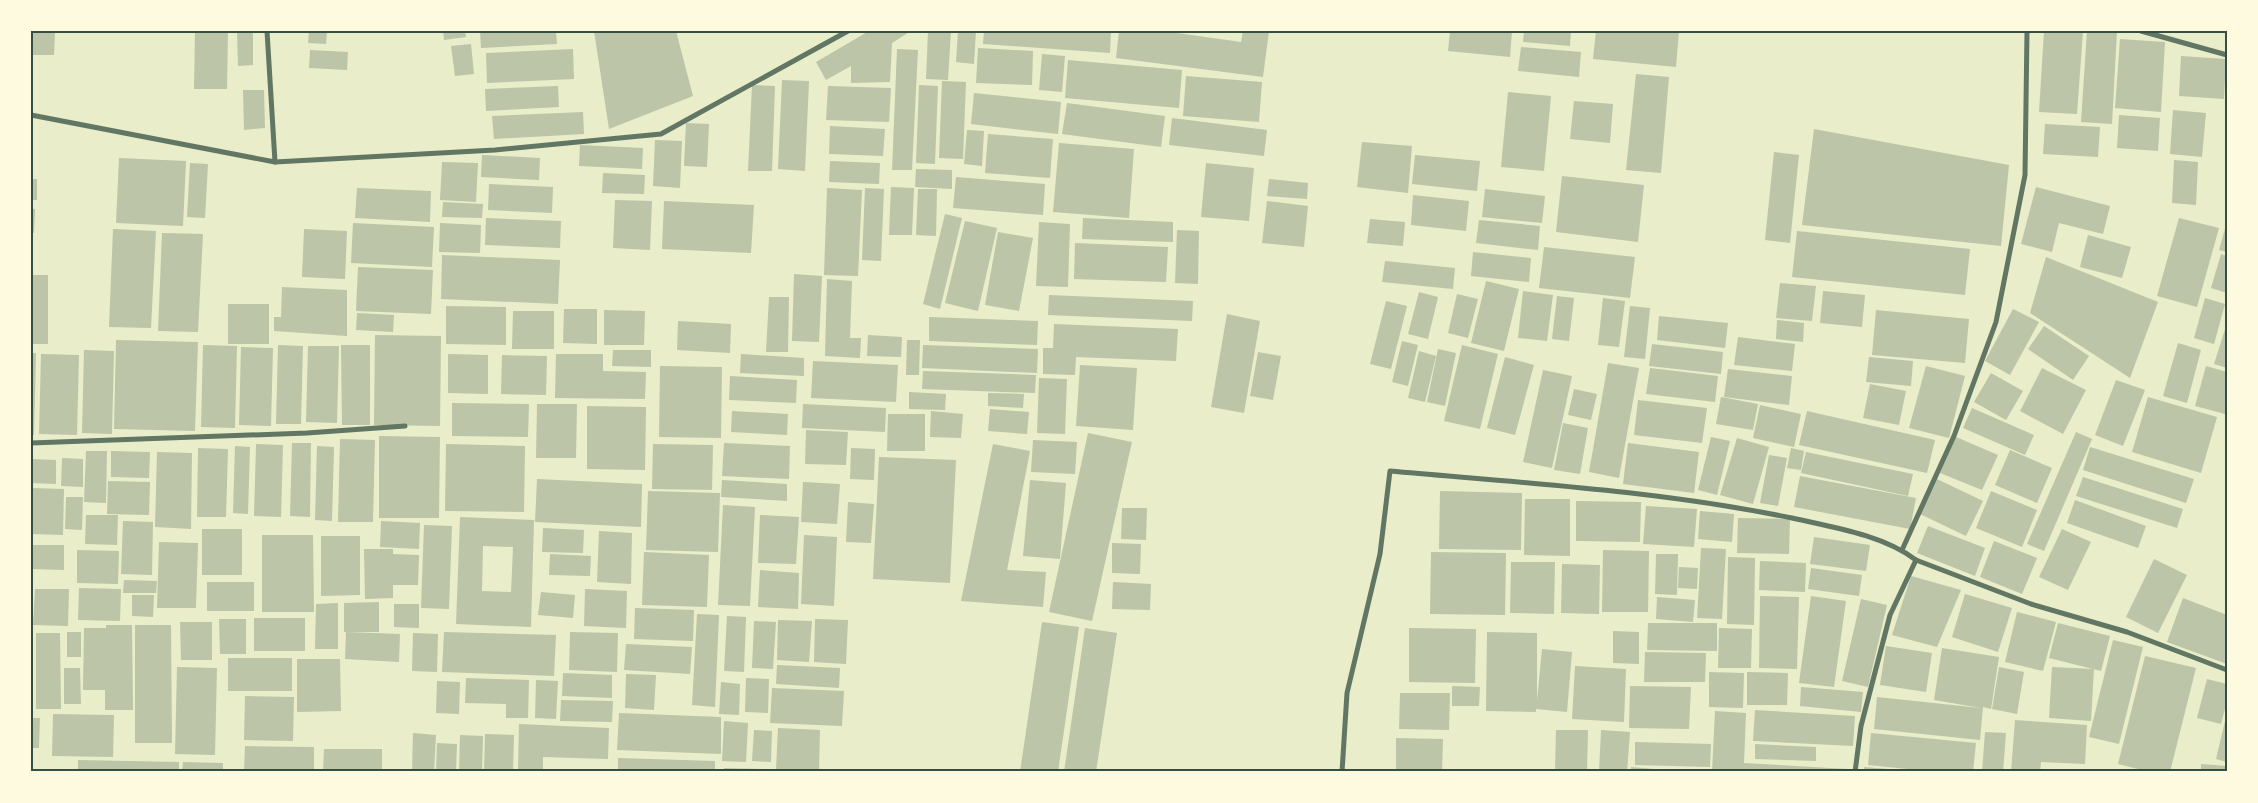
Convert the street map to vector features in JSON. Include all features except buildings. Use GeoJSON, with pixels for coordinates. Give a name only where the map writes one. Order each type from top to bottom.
{"type":"FeatureCollection","features":[{"type":"Feature","properties":{"kind":"street"},"geometry":{"type":"LineString","coordinates":[[267,31],[275,162]]}},
{"type":"Feature","properties":{"kind":"street"},"geometry":{"type":"LineString","coordinates":[[31,115],[275,162],[495,150],[661,134],[848,31]]}},
{"type":"Feature","properties":{"kind":"street"},"geometry":{"type":"LineString","coordinates":[[1902,550],[1954,436],[1996,322],[2025,175],[2027,31]]}},
{"type":"Feature","properties":{"kind":"street"},"geometry":{"type":"LineString","coordinates":[[2141,31],[2227,55]]}},
{"type":"Feature","properties":{"kind":"street"},"geometry":{"type":"LineString","coordinates":[[31,443],[307,433],[405,426]]}},
{"type":"Feature","properties":{"kind":"street"},"geometry":{"type":"LineString","coordinates":[[1342,772],[1347,693],[1380,554],[1390,471],[1578,487],[1741,508],[1840,528],[1902,550],[1916,560],[2031,604],[2127,632],[2227,670]]}},
{"type":"Feature","properties":{"kind":"street"},"geometry":{"type":"LineString","coordinates":[[1855,772],[1861,726],[1890,615],[1916,560]]}}]}
